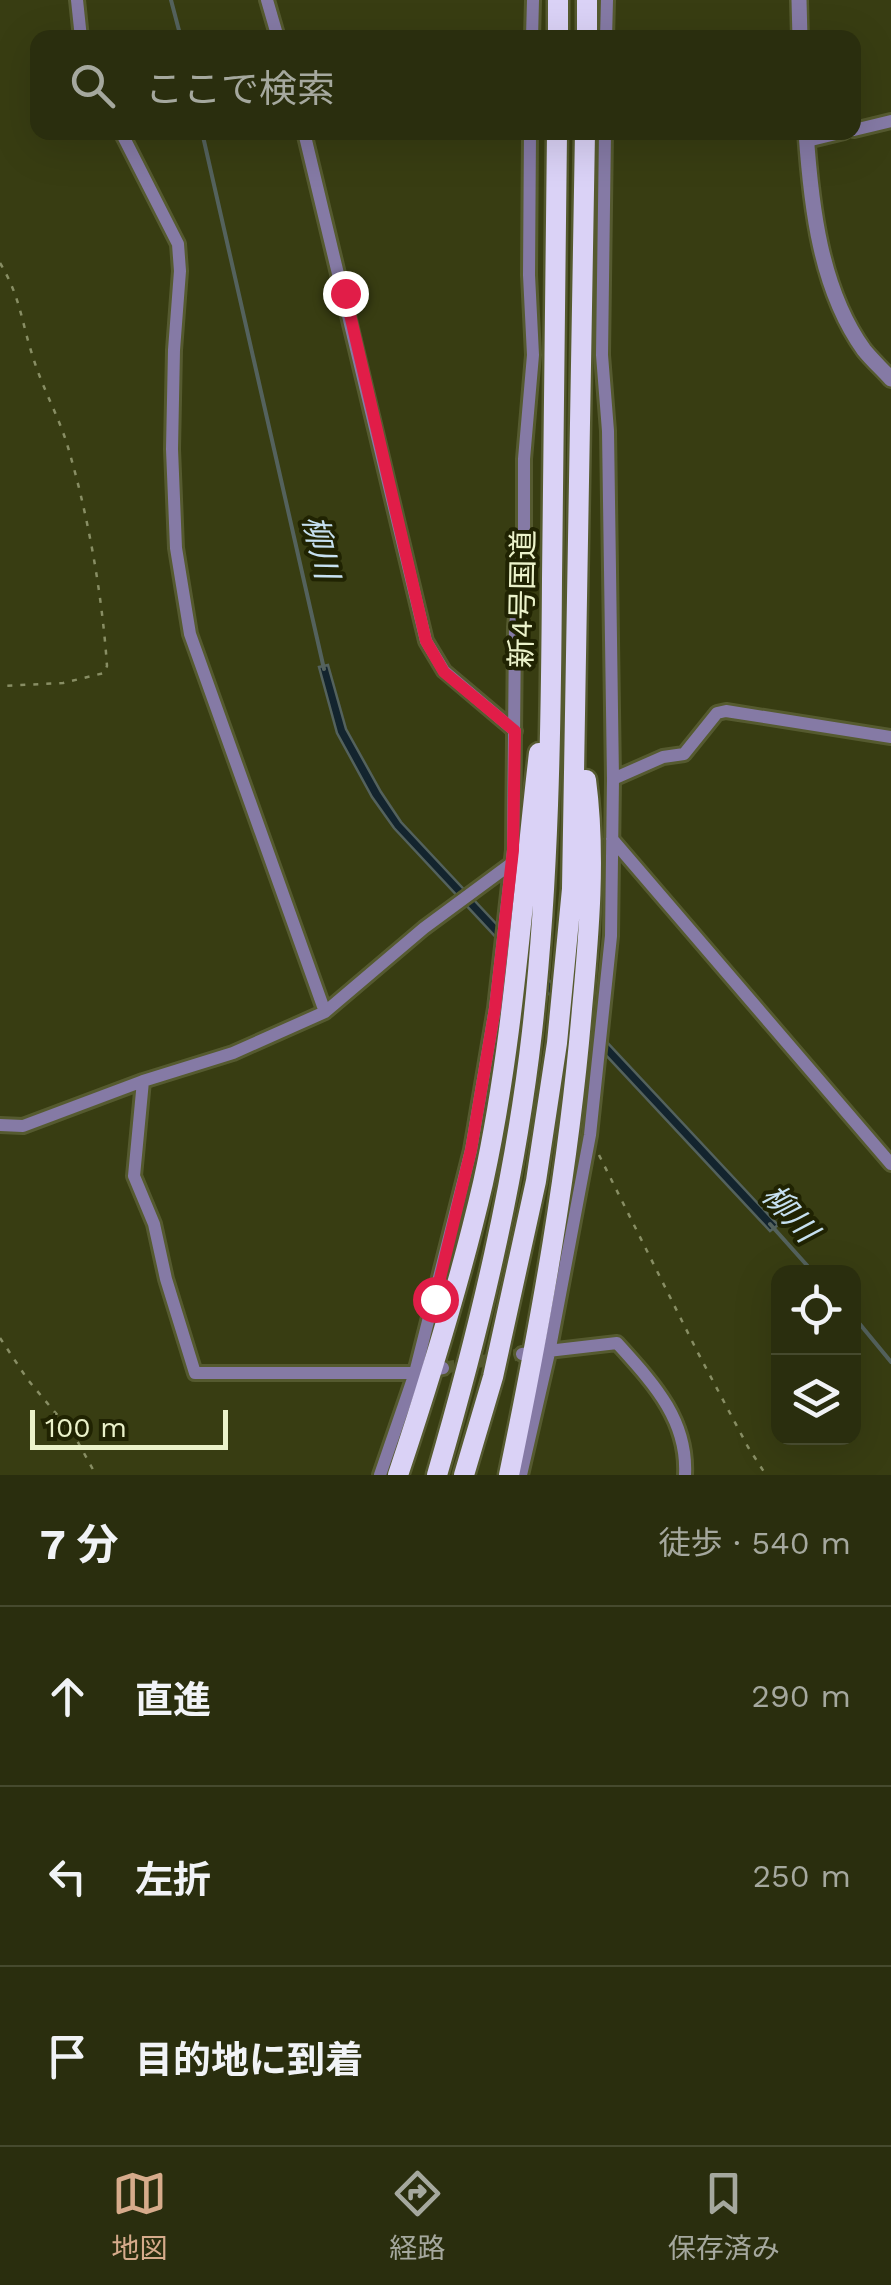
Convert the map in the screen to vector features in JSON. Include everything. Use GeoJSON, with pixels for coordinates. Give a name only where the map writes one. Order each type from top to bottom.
{"type":"FeatureCollection","features":[{"type":"Feature","properties":{"kind":"highway"},"geometry":{"type":"LineString","coordinates":[[558,0],[558,30]]}},
{"type":"Feature","properties":{"kind":"highway"},"geometry":{"type":"LineString","coordinates":[[586,30],[587,0]]}},
{"type":"Feature","properties":{"kind":"highway","name":"新4号国道"},"geometry":{"type":"LineString","coordinates":[[437,1475],[484,1304],[532,1035],[549,829],[557,140]]}},
{"type":"Feature","properties":{"kind":"highway","name":"新4号国道"},"geometry":{"type":"LineString","coordinates":[[464,1475],[508,1312],[536,1181],[558,1044],[572,890],[578,719],[585,140]]}},
{"type":"Feature","properties":{"kind":"highway"},"geometry":{"type":"LineString","coordinates":[[398,1475],[483,1181],[508,1034],[552,642]]}},
{"type":"Feature","properties":{"kind":"highway"},"geometry":{"type":"LineString","coordinates":[[509,1475],[557,1226],[587,957],[590,815],[578,719]]}},
{"type":"Feature","properties":{"kind":"street"},"geometry":{"type":"LineString","coordinates":[[78,0],[80,30]]}},
{"type":"Feature","properties":{"kind":"street"},"geometry":{"type":"LineString","coordinates":[[267,0],[276,30]]}},
{"type":"Feature","properties":{"kind":"street"},"geometry":{"type":"LineString","coordinates":[[532,30],[533,0]]}},
{"type":"Feature","properties":{"kind":"street"},"geometry":{"type":"LineString","coordinates":[[606,30],[607,0]]}},
{"type":"Feature","properties":{"kind":"street"},"geometry":{"type":"LineString","coordinates":[[798,0],[800,30]]}},
{"type":"Feature","properties":{"kind":"street"},"geometry":{"type":"LineString","coordinates":[[861,128],[891,122]]}},
{"type":"Feature","properties":{"kind":"street"},"geometry":{"type":"LineString","coordinates":[[125,140],[178,244],[172,449],[176,548],[190,634],[325,1012]]}},
{"type":"Feature","properties":{"kind":"street"},"geometry":{"type":"LineString","coordinates":[[306,140],[426,641],[444,672],[515,731]]}},
{"type":"Feature","properties":{"kind":"street"},"geometry":{"type":"LineString","coordinates":[[380,1475],[431,1371],[495,1008],[512,863],[515,627],[533,355],[528,275],[530,140]]}},
{"type":"Feature","properties":{"kind":"street"},"geometry":{"type":"LineString","coordinates":[[521,1475],[535,1354],[590,1135],[611,936],[608,431],[602,356],[605,140]]}},
{"type":"Feature","properties":{"kind":"street"},"geometry":{"type":"LineString","coordinates":[[806,140],[821,249],[844,313],[864,350],[891,378]]}},
{"type":"Feature","properties":{"kind":"street"},"geometry":{"type":"LineString","coordinates":[[613,779],[662,757],[684,754],[717,713],[726,711],[891,738]]}},
{"type":"Feature","properties":{"kind":"street"},"geometry":{"type":"LineString","coordinates":[[612,839],[891,1164]]}},
{"type":"Feature","properties":{"kind":"street"},"geometry":{"type":"LineString","coordinates":[[0,1125],[23,1126],[143,1081],[233,1053],[325,1012],[424,928],[512,863]]}},
{"type":"Feature","properties":{"kind":"street"},"geometry":{"type":"LineString","coordinates":[[143,1081],[134,1176],[154,1224],[166,1279],[195,1372],[431,1371]]}},
{"type":"Feature","properties":{"kind":"street"},"geometry":{"type":"LineString","coordinates":[[535,1354],[617,1343],[661,1392],[686,1450],[685,1475]]}},
{"type":"Feature","properties":{"kind":"path"},"geometry":{"type":"LineString","coordinates":[[0,263],[18,298],[32,354],[67,442],[84,512],[107,666],[104,674],[63,682],[0,686]]}},
{"type":"Feature","properties":{"kind":"path"},"geometry":{"type":"LineString","coordinates":[[590,1135],[688,1334],[766,1475]]}},
{"type":"Feature","properties":{"kind":"path"},"geometry":{"type":"LineString","coordinates":[[0,1338],[28,1380],[74,1435],[96,1475]]}},
{"type":"Feature","properties":{"kind":"water"},"geometry":{"type":"Polygon","coordinates":[[[328,665],[346,729],[401,822],[778,1225],[770,1231],[394,828],[337,733],[319,667],[328,665]]]}},
{"type":"Feature","properties":{"kind":"waterway","name":"柳川"},"geometry":{"type":"LineString","coordinates":[[171,0],[179,30]]}},
{"type":"Feature","properties":{"kind":"waterway","name":"柳川"},"geometry":{"type":"LineString","coordinates":[[204,140],[324,669]]}},
{"type":"Feature","properties":{"kind":"waterway","name":"柳川"},"geometry":{"type":"LineString","coordinates":[[770,1224],[807,1265]]}},
{"type":"Feature","properties":{"kind":"waterway","name":"柳川"},"geometry":{"type":"LineString","coordinates":[[861,1326],[891,1362]]}},
{"type":"Feature","properties":{"kind":"tunnel"},"geometry":{"type":"LineString","coordinates":[[443,1368],[522,1354]]}},
{"type":"Feature","properties":{"kind":"route"},"geometry":{"type":"LineString","coordinates":[[345,293],[426,641],[444,672],[515,731],[513,850],[495,1008],[471,1150],[435,1299]]}}]}
